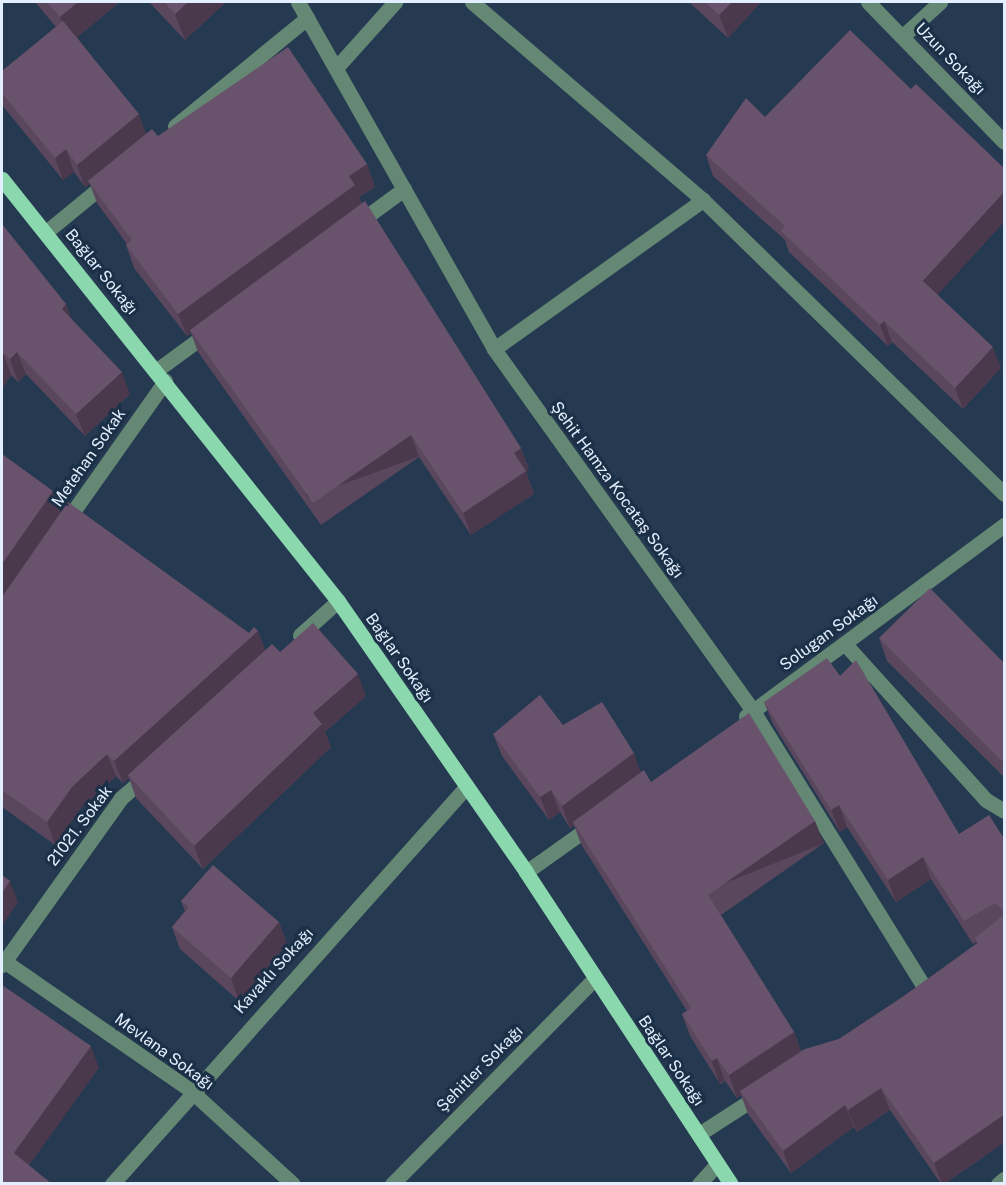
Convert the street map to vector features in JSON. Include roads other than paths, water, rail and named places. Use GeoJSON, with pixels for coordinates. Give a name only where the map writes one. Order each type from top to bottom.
{"type":"FeatureCollection","features":[{"type":"Feature","properties":{"kind":"main road","name":"Bağlar Sokağı"},"geometry":{"type":"LineString","coordinates":[[2,179],[161,375],[338,601],[526,872],[730,1184]]}},
{"type":"Feature","properties":{"kind":"street","name":"Şehit Hamza Kocataş Sokağı"},"geometry":{"type":"LineString","coordinates":[[298,2],[494,349],[753,711],[929,984],[905,1000]]}},
{"type":"Feature","properties":{"kind":"street"},"geometry":{"type":"LineString","coordinates":[[336,68],[394,2]]}},
{"type":"Feature","properties":{"kind":"street"},"geometry":{"type":"LineString","coordinates":[[472,2],[703,200],[1005,494]]}},
{"type":"Feature","properties":{"kind":"street","name":"Uzun Sokağı"},"geometry":{"type":"LineString","coordinates":[[868,2],[904,35],[1005,142]]}},
{"type":"Feature","properties":{"kind":"street"},"geometry":{"type":"LineString","coordinates":[[904,35],[940,2]]}},
{"type":"Feature","properties":{"kind":"street"},"geometry":{"type":"LineString","coordinates":[[163,136],[307,18]]}},
{"type":"Feature","properties":{"kind":"street"},"geometry":{"type":"LineString","coordinates":[[46,232],[118,173]]}},
{"type":"Feature","properties":{"kind":"street"},"geometry":{"type":"LineString","coordinates":[[338,238],[404,189]]}},
{"type":"Feature","properties":{"kind":"street"},"geometry":{"type":"LineString","coordinates":[[494,349],[703,200]]}},
{"type":"Feature","properties":{"kind":"street","name":"Metehan Sokak"},"geometry":{"type":"LineString","coordinates":[[56,536],[161,375],[223,321]]}},
{"type":"Feature","properties":{"kind":"street","name":"Solugan Sokağı"},"geometry":{"type":"LineString","coordinates":[[734,724],[1005,525]]}},
{"type":"Feature","properties":{"kind":"street"},"geometry":{"type":"LineString","coordinates":[[285,649],[338,601]]}},
{"type":"Feature","properties":{"kind":"street"},"geometry":{"type":"LineString","coordinates":[[845,644],[986,800],[1005,811]]}},
{"type":"Feature","properties":{"kind":"street","name":"21021. Sokak"},"geometry":{"type":"LineString","coordinates":[[3,963],[121,798],[164,759]]}},
{"type":"Feature","properties":{"kind":"street","name":"Kavaklı Sokağı"},"geometry":{"type":"LineString","coordinates":[[112,1184],[190,1090],[467,786]]}},
{"type":"Feature","properties":{"kind":"street"},"geometry":{"type":"LineString","coordinates":[[526,872],[611,811]]}},
{"type":"Feature","properties":{"kind":"street","name":"Mevlana Sokağı"},"geometry":{"type":"LineString","coordinates":[[3,963],[190,1090],[293,1184]]}},
{"type":"Feature","properties":{"kind":"street","name":"Şehitler Sokağı"},"geometry":{"type":"LineString","coordinates":[[392,1184],[594,979]]}},
{"type":"Feature","properties":{"kind":"street"},"geometry":{"type":"LineString","coordinates":[[699,1134],[777,1083]]}},
{"type":"Feature","properties":{"kind":"street"},"geometry":{"type":"LineString","coordinates":[[699,1184],[717,1164]]}},
{"type":"Feature","properties":{"kind":"street"},"geometry":{"type":"LineString","coordinates":[[998,1184],[1005,1179]]}}]}
